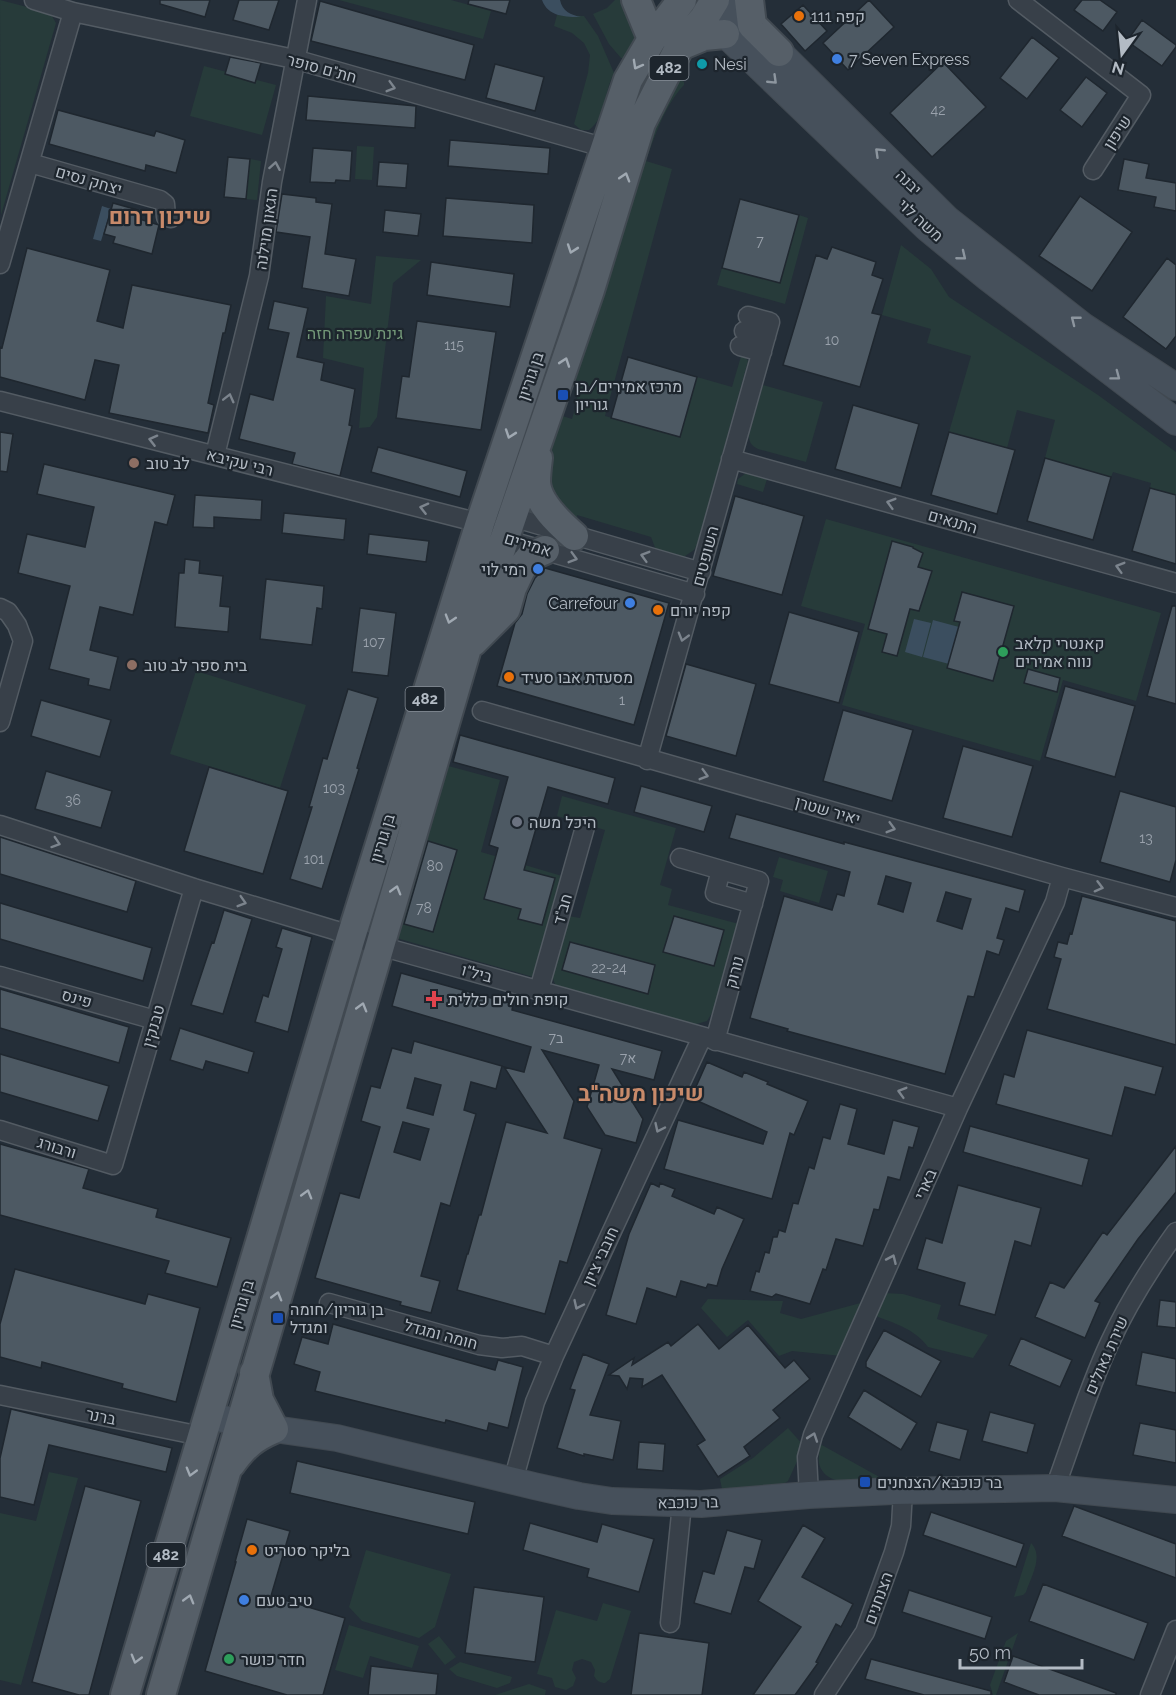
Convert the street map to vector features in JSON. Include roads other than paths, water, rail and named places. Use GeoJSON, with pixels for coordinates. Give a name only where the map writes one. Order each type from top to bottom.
{"type":"FeatureCollection","features":[{"type":"Feature","properties":{"kind":"main road"},"geometry":{"type":"LineString","coordinates":[[636,0],[652,39]]}},
{"type":"Feature","properties":{"kind":"main road","name":"בן גוריון"},"geometry":{"type":"LineString","coordinates":[[125,1695],[351,938],[480,523],[628,80],[652,39],[682,0]]}},
{"type":"Feature","properties":{"kind":"main road"},"geometry":{"type":"LineString","coordinates":[[749,0],[752,25],[779,52]]}},
{"type":"Feature","properties":{"kind":"main road","name":"בן גוריון"},"geometry":{"type":"LineString","coordinates":[[160,1695],[467,648],[590,290],[641,123],[680,46],[704,36],[715,13]]}},
{"type":"Feature","properties":{"kind":"main road"},"geometry":{"type":"LineString","coordinates":[[539,438],[536,484],[549,511],[574,536]]}},
{"type":"Feature","properties":{"kind":"main road"},"geometry":{"type":"LineString","coordinates":[[467,648],[506,609],[512,588],[521,569],[531,556],[545,550]]}},
{"type":"Feature","properties":{"kind":"main road"},"geometry":{"type":"LineString","coordinates":[[225,1473],[249,1443],[256,1437],[274,1429],[259,1400],[254,1372]]}},
{"type":"Feature","properties":{"kind":"street","name":"חת\"ם סופר"},"geometry":{"type":"LineString","coordinates":[[34,0],[73,12],[294,59],[606,148]]}},
{"type":"Feature","properties":{"kind":"street","name":"הגאון מוילנה"},"geometry":{"type":"LineString","coordinates":[[215,455],[260,276],[272,182],[307,0]]}},
{"type":"Feature","properties":{"kind":"street","name":"משה לוי"},"geometry":{"type":"LineString","coordinates":[[682,0],[715,13],[927,228],[988,278],[1176,422]]}},
{"type":"Feature","properties":{"kind":"street","name":"שיפון"},"geometry":{"type":"LineString","coordinates":[[1018,0],[1142,94],[1093,170]]}},
{"type":"Feature","properties":{"kind":"street"},"geometry":{"type":"LineString","coordinates":[[0,264],[73,12]]}},
{"type":"Feature","properties":{"kind":"street","name":"יבנה"},"geometry":{"type":"LineString","coordinates":[[715,13],[779,52],[947,219],[1083,326],[1176,387]]}},
{"type":"Feature","properties":{"kind":"street","name":"יצחק נסים"},"geometry":{"type":"LineString","coordinates":[[30,163],[160,200],[165,204],[166,217],[171,218]]}},
{"type":"Feature","properties":{"kind":"street"},"geometry":{"type":"LineString","coordinates":[[770,322],[764,344],[744,331],[770,322]]}},
{"type":"Feature","properties":{"kind":"street","name":"השופטים"},"geometry":{"type":"LineString","coordinates":[[647,760],[764,344]]}},
{"type":"Feature","properties":{"kind":"street","name":"רבי עקיבא"},"geometry":{"type":"LineString","coordinates":[[0,401],[480,523]]}},
{"type":"Feature","properties":{"kind":"street","name":"התנאים"},"geometry":{"type":"LineString","coordinates":[[731,459],[1176,583]]}},
{"type":"Feature","properties":{"kind":"street","name":"אמירים"},"geometry":{"type":"LineString","coordinates":[[480,523],[574,536],[701,572]]}},
{"type":"Feature","properties":{"kind":"street","name":"אמירים"},"geometry":{"type":"LineString","coordinates":[[508,528],[545,550],[695,594]]}},
{"type":"Feature","properties":{"kind":"street"},"geometry":{"type":"LineString","coordinates":[[0,608],[8,612],[17,625],[23,641],[0,722]]}},
{"type":"Feature","properties":{"kind":"street","name":"יאיר שטרן"},"geometry":{"type":"LineString","coordinates":[[482,711],[647,760],[1175,907]]}},
{"type":"Feature","properties":{"kind":"street","name":"ביל\"ו"},"geometry":{"type":"LineString","coordinates":[[0,825],[194,888],[334,930],[351,938],[958,1108]]}},
{"type":"Feature","properties":{"kind":"street","name":"חב\"ד"},"geometry":{"type":"LineString","coordinates":[[539,990],[585,827]]}},
{"type":"Feature","properties":{"kind":"street","name":"נורוק"},"geometry":{"type":"LineString","coordinates":[[680,858],[759,881],[708,1039]]}},
{"type":"Feature","properties":{"kind":"street","name":"בארי"},"geometry":{"type":"LineString","coordinates":[[809,1495],[807,1457],[813,1435],[958,1108],[1055,902],[1062,877]]}},
{"type":"Feature","properties":{"kind":"street","name":"טבנקין"},"geometry":{"type":"LineString","coordinates":[[113,1165],[194,888]]}},
{"type":"Feature","properties":{"kind":"street","name":"פינס"},"geometry":{"type":"LineString","coordinates":[[0,976],[155,1020]]}},
{"type":"Feature","properties":{"kind":"street","name":"חובבי ציון"},"geometry":{"type":"LineString","coordinates":[[513,1481],[535,1402],[554,1356],[708,1039]]}},
{"type":"Feature","properties":{"kind":"street","name":"ורבורג"},"geometry":{"type":"LineString","coordinates":[[0,1130],[113,1165]]}},
{"type":"Feature","properties":{"kind":"street","name":"שירת גאולים"},"geometry":{"type":"LineString","coordinates":[[1056,1488],[1110,1342],[1132,1298],[1169,1253],[1176,1232]]}},
{"type":"Feature","properties":{"kind":"street","name":"חומה ומגדל"},"geometry":{"type":"LineString","coordinates":[[329,1303],[479,1345],[502,1348],[522,1346],[554,1356]]}},
{"type":"Feature","properties":{"kind":"street","name":"ברנר"},"geometry":{"type":"LineString","coordinates":[[0,1395],[204,1426]]}},
{"type":"Feature","properties":{"kind":"street","name":"בר כוכבא"},"geometry":{"type":"LineString","coordinates":[[204,1426],[240,1422],[338,1438],[513,1481],[612,1501],[701,1504],[809,1495],[1056,1488],[1176,1500]]}},
{"type":"Feature","properties":{"kind":"street","name":"הצנחנים"},"geometry":{"type":"LineString","coordinates":[[824,1695],[858,1645],[872,1614],[901,1526],[903,1491]]}},
{"type":"Feature","properties":{"kind":"street"},"geometry":{"type":"LineString","coordinates":[[670,1623],[682,1504]]}},
{"type":"Feature","properties":{"kind":"street"},"geometry":{"type":"LineString","coordinates":[[1150,1695],[1176,1630]]}},
{"type":"Feature","properties":{"kind":"water"},"geometry":{"type":"Polygon","coordinates":[[[542,0],[560,0],[568,12],[581,17],[553,13],[542,0]]]}},
{"type":"Feature","properties":{"kind":"water"},"geometry":{"type":"Polygon","coordinates":[[[102,206],[111,209],[101,241],[93,239],[102,206]]]}},
{"type":"Feature","properties":{"kind":"water"},"geometry":{"type":"Polygon","coordinates":[[[914,619],[931,623],[922,657],[905,652],[914,619]]]}},
{"type":"Feature","properties":{"kind":"water"},"geometry":{"type":"Polygon","coordinates":[[[933,620],[959,627],[949,664],[923,657],[933,620]]]}},
{"type":"Feature","properties":{"kind":"place","name":"קפה 111"},"geometry":{"type":"Point","coordinates":[799,16]}},
{"type":"Feature","properties":{"kind":"place","name":"7 Seven Express"},"geometry":{"type":"Point","coordinates":[837,59]}},
{"type":"Feature","properties":{"kind":"place","name":"Nesi"},"geometry":{"type":"Point","coordinates":[702,64]}},
{"type":"Feature","properties":{"kind":"place","name":"מרכז אמירים/בן גוריון"},"geometry":{"type":"Point","coordinates":[563,395]}},
{"type":"Feature","properties":{"kind":"place","name":"לב טוב"},"geometry":{"type":"Point","coordinates":[134,463]}},
{"type":"Feature","properties":{"kind":"place","name":"רמי לוי"},"geometry":{"type":"Point","coordinates":[538,569]}},
{"type":"Feature","properties":{"kind":"place","name":"Carrefour"},"geometry":{"type":"Point","coordinates":[630,603]}},
{"type":"Feature","properties":{"kind":"place","name":"קפה יורם"},"geometry":{"type":"Point","coordinates":[658,610]}},
{"type":"Feature","properties":{"kind":"place","name":"קאנטרי קלאב נווה אמירים"},"geometry":{"type":"Point","coordinates":[1003,652]}},
{"type":"Feature","properties":{"kind":"place","name":"בית ספר לב טוב"},"geometry":{"type":"Point","coordinates":[132,665]}},
{"type":"Feature","properties":{"kind":"place","name":"מסעדת אבו סעיד"},"geometry":{"type":"Point","coordinates":[509,677]}},
{"type":"Feature","properties":{"kind":"place","name":"היכל משה"},"geometry":{"type":"Point","coordinates":[517,822]}},
{"type":"Feature","properties":{"kind":"place","name":"קופת חולים כללית"},"geometry":{"type":"Point","coordinates":[434,999]}},
{"type":"Feature","properties":{"kind":"place","name":"בן גוריון/חומה ומגדל"},"geometry":{"type":"Point","coordinates":[278,1318]}},
{"type":"Feature","properties":{"kind":"place","name":"בר כוכבא/הצנחנים"},"geometry":{"type":"Point","coordinates":[865,1482]}},
{"type":"Feature","properties":{"kind":"place","name":"בליקר סטריט"},"geometry":{"type":"Point","coordinates":[252,1550]}},
{"type":"Feature","properties":{"kind":"place","name":"טיב טעם"},"geometry":{"type":"Point","coordinates":[244,1600]}},
{"type":"Feature","properties":{"kind":"place","name":"חדר כושר"},"geometry":{"type":"Point","coordinates":[229,1659]}},
{"type":"Feature","properties":{"kind":"district","name":"שיכון דרום"},"geometry":{"type":"Point","coordinates":[160,216]}},
{"type":"Feature","properties":{"kind":"district","name":"שיכון משה\"ב"},"geometry":{"type":"Point","coordinates":[641,1093]}},
{"type":"Feature","properties":{"kind":"park label","name":"גינת עפרה חזה"},"geometry":{"type":"Point","coordinates":[355,333]}}]}
